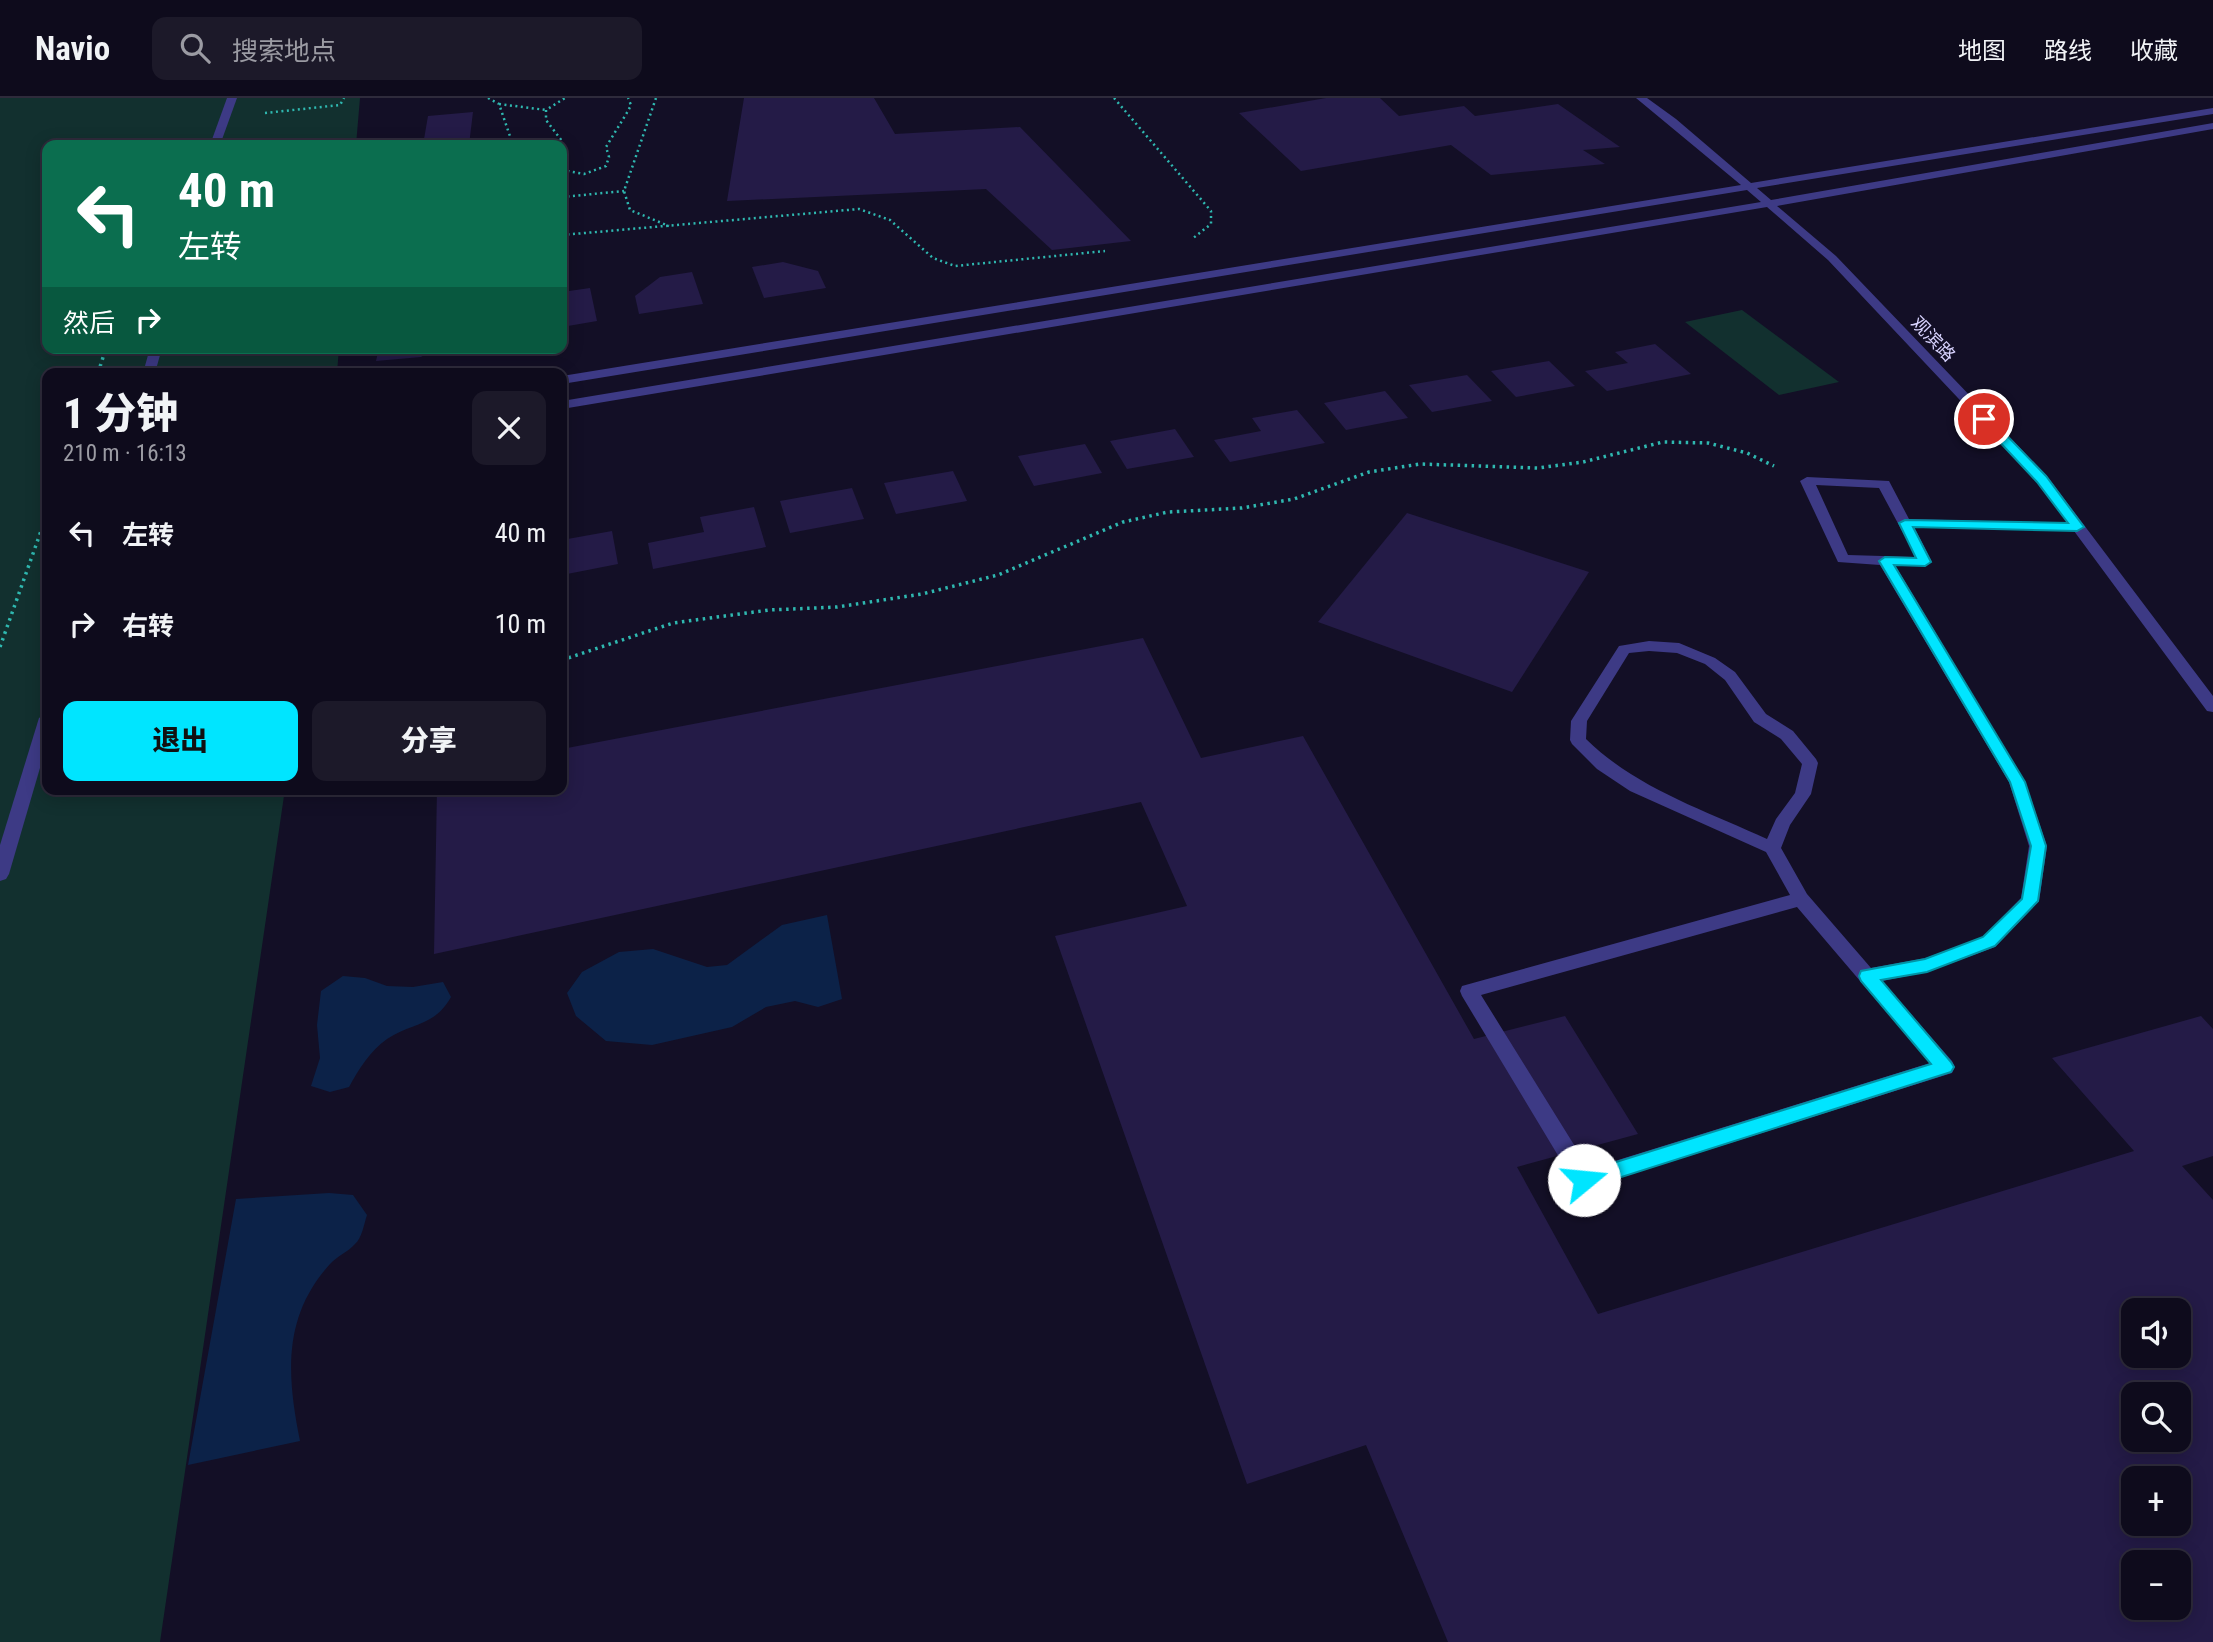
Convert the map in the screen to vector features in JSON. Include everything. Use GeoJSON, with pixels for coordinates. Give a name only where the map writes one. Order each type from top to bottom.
{"type":"FeatureCollection","features":[{"type":"Feature","properties":{"kind":"street"},"geometry":{"type":"LineString","coordinates":[[217,140],[232,98]]}},
{"type":"Feature","properties":{"kind":"street","name":"观滨路"},"geometry":{"type":"LineString","coordinates":[[1641,98],[1673,121],[1841,268],[2042,479],[2213,707]]}},
{"type":"Feature","properties":{"kind":"street"},"geometry":{"type":"LineString","coordinates":[[567,379],[2213,111]]}},
{"type":"Feature","properties":{"kind":"street"},"geometry":{"type":"LineString","coordinates":[[567,404],[1769,204],[2213,126]]}},
{"type":"Feature","properties":{"kind":"street"},"geometry":{"type":"LineString","coordinates":[[1807,481],[1884,484],[1925,562],[1843,559],[1807,481]]}},
{"type":"Feature","properties":{"kind":"street"},"geometry":{"type":"LineString","coordinates":[[1905,523],[2077,527]]}},
{"type":"Feature","properties":{"kind":"street"},"geometry":{"type":"LineString","coordinates":[[1867,976],[1927,965],[1989,942],[2030,901],[2038,846],[2017,782],[1885,561]]}},
{"type":"Feature","properties":{"kind":"street"},"geometry":{"type":"LineString","coordinates":[[1772,848],[1783,822],[1803,794],[1810,763],[1787,734],[1760,718],[1730,676],[1710,661],[1679,648],[1648,646],[1623,649],[1578,721],[1578,740],[1603,765],[1636,788],[1772,848],[1801,899],[1945,1067],[1584,1180],[1469,991],[1801,899]]}},
{"type":"Feature","properties":{"kind":"street"},"geometry":{"type":"LineString","coordinates":[[0,874],[42,735]]}},
{"type":"Feature","properties":{"kind":"path"},"geometry":{"type":"LineString","coordinates":[[225,118],[340,105],[344,98]]}},
{"type":"Feature","properties":{"kind":"path"},"geometry":{"type":"LineString","coordinates":[[488,98],[499,104],[546,110],[565,98]]}},
{"type":"Feature","properties":{"kind":"path"},"geometry":{"type":"LineString","coordinates":[[567,172],[584,174],[606,166],[609,156],[606,147],[610,137],[627,116],[631,104],[628,98]]}},
{"type":"Feature","properties":{"kind":"path"},"geometry":{"type":"LineString","coordinates":[[656,98],[624,191],[631,210],[669,226]]}},
{"type":"Feature","properties":{"kind":"path"},"geometry":{"type":"LineString","coordinates":[[1114,98],[1211,211],[1211,224],[1200,235],[1184,243]]}},
{"type":"Feature","properties":{"kind":"path"},"geometry":{"type":"LineString","coordinates":[[499,104],[511,140]]}},
{"type":"Feature","properties":{"kind":"path"},"geometry":{"type":"LineString","coordinates":[[546,110],[546,120],[561,140]]}},
{"type":"Feature","properties":{"kind":"path"},"geometry":{"type":"LineString","coordinates":[[567,197],[624,191]]}},
{"type":"Feature","properties":{"kind":"path"},"geometry":{"type":"LineString","coordinates":[[567,235],[859,209],[890,220],[933,258],[955,266],[1104,251]]}},
{"type":"Feature","properties":{"kind":"path"},"geometry":{"type":"LineString","coordinates":[[567,658],[673,623],[769,610],[837,607],[922,594],[998,575],[1123,522],[1168,512],[1242,508],[1294,499],[1369,472],[1420,464],[1538,468],[1584,462],[1663,442],[1708,443],[1747,453],[1807,481]]}},
{"type":"Feature","properties":{"kind":"path"},"geometry":{"type":"LineString","coordinates":[[0,647],[42,528]]}},
{"type":"Feature","properties":{"kind":"green space"},"geometry":{"type":"Polygon","coordinates":[[[0,98],[360,98],[356,140],[42,140],[42,354],[339,354],[337,368],[42,368],[42,795],[284,795],[160,1642],[0,1642],[0,98]]]}},
{"type":"Feature","properties":{"kind":"green space"},"geometry":{"type":"Polygon","coordinates":[[[1742,310],[1839,382],[1779,395],[1685,322],[1742,310]]]}},
{"type":"Feature","properties":{"kind":"water"},"geometry":{"type":"Polygon","coordinates":[[[827,915],[842,999],[818,1007],[795,1001],[766,1007],[732,1027],[652,1045],[606,1041],[576,1016],[567,993],[582,972],[619,952],[653,949],[707,967],[727,965],[782,925],[827,915]]]}},
{"type":"Feature","properties":{"kind":"water"},"geometry":{"type":"Polygon","coordinates":[[[343,976],[365,978],[387,986],[413,987],[443,982],[451,997],[430,1019],[387,1039],[375,1049],[349,1087],[330,1092],[311,1086],[320,1058],[317,1025],[321,991],[343,976]]]}},
{"type":"Feature","properties":{"kind":"water"},"geometry":{"type":"Polygon","coordinates":[[[329,1193],[353,1195],[367,1215],[357,1241],[333,1261],[314,1284],[296,1326],[291,1370],[300,1441],[188,1465],[236,1199],[329,1193]]]}},
{"type":"Feature","properties":{"kind":"building"},"geometry":{"type":"Polygon","coordinates":[[[744,98],[874,98],[895,134],[1020,127],[1131,241],[1052,250],[986,189],[727,201],[744,98]]]}},
{"type":"Feature","properties":{"kind":"building"},"geometry":{"type":"Polygon","coordinates":[[[1326,98],[1380,98],[1399,116],[1464,106],[1475,116],[1558,104],[1620,147],[1583,150],[1605,164],[1491,175],[1451,145],[1301,171],[1239,113],[1326,98]]]}},
{"type":"Feature","properties":{"kind":"building"},"geometry":{"type":"Polygon","coordinates":[[[473,112],[470,140],[424,140],[428,116],[473,112]]]}},
{"type":"Feature","properties":{"kind":"building"},"geometry":{"type":"Polygon","coordinates":[[[783,262],[818,271],[826,288],[764,298],[752,267],[783,262]]]}},
{"type":"Feature","properties":{"kind":"building"},"geometry":{"type":"Polygon","coordinates":[[[692,272],[703,304],[639,314],[635,296],[660,277],[692,272]]]}},
{"type":"Feature","properties":{"kind":"building"},"geometry":{"type":"Polygon","coordinates":[[[590,288],[597,321],[567,326],[567,291],[590,288]]]}},
{"type":"Feature","properties":{"kind":"building"},"geometry":{"type":"Polygon","coordinates":[[[1655,344],[1691,374],[1607,391],[1585,371],[1628,363],[1615,352],[1655,344]]]}},
{"type":"Feature","properties":{"kind":"building"},"geometry":{"type":"Polygon","coordinates":[[[378,354],[426,354],[421,357],[376,361],[378,354]]]}},
{"type":"Feature","properties":{"kind":"building"},"geometry":{"type":"Polygon","coordinates":[[[1549,361],[1575,386],[1516,397],[1491,371],[1549,361]]]}},
{"type":"Feature","properties":{"kind":"building"},"geometry":{"type":"Polygon","coordinates":[[[1467,375],[1492,401],[1432,412],[1409,385],[1467,375]]]}},
{"type":"Feature","properties":{"kind":"building"},"geometry":{"type":"Polygon","coordinates":[[[1385,391],[1408,418],[1346,430],[1324,403],[1385,391]]]}},
{"type":"Feature","properties":{"kind":"building"},"geometry":{"type":"Polygon","coordinates":[[[1297,410],[1325,443],[1230,462],[1214,440],[1261,431],[1252,418],[1297,410]]]}},
{"type":"Feature","properties":{"kind":"building"},"geometry":{"type":"Polygon","coordinates":[[[1175,429],[1194,457],[1127,469],[1110,441],[1175,429]]]}},
{"type":"Feature","properties":{"kind":"building"},"geometry":{"type":"Polygon","coordinates":[[[1085,444],[1102,473],[1034,486],[1018,456],[1085,444]]]}},
{"type":"Feature","properties":{"kind":"building"},"geometry":{"type":"Polygon","coordinates":[[[953,471],[967,501],[896,514],[884,483],[953,471]]]}},
{"type":"Feature","properties":{"kind":"building"},"geometry":{"type":"Polygon","coordinates":[[[852,488],[864,519],[790,533],[780,501],[852,488]]]}},
{"type":"Feature","properties":{"kind":"building"},"geometry":{"type":"Polygon","coordinates":[[[754,507],[766,547],[653,569],[648,543],[704,532],[700,517],[754,507]]]}},
{"type":"Feature","properties":{"kind":"building"},"geometry":{"type":"Polygon","coordinates":[[[1407,513],[1589,572],[1512,692],[1318,622],[1407,513]]]}},
{"type":"Feature","properties":{"kind":"building"},"geometry":{"type":"Polygon","coordinates":[[[612,531],[618,564],[567,574],[567,539],[612,531]]]}},
{"type":"Feature","properties":{"kind":"building"},"geometry":{"type":"Polygon","coordinates":[[[1143,638],[1201,758],[1303,736],[1474,1039],[1565,1016],[1638,1134],[1517,1167],[1598,1314],[2134,1151],[2052,1058],[2201,1016],[2213,1029],[2213,1156],[2182,1166],[2213,1200],[2213,1642],[1448,1642],[1366,1445],[1247,1484],[1055,936],[1187,906],[1141,802],[434,954],[437,795],[567,795],[567,748],[1143,638]]]}},
{"type":"Feature","properties":{"kind":"route"},"geometry":{"type":"LineString","coordinates":[[1584,1180],[1945,1067],[1867,976],[1927,965],[1989,942],[2030,901],[2038,846],[2017,782],[1885,561],[1925,562],[1905,523],[2077,527],[2042,479],[1984,419]]}}]}
